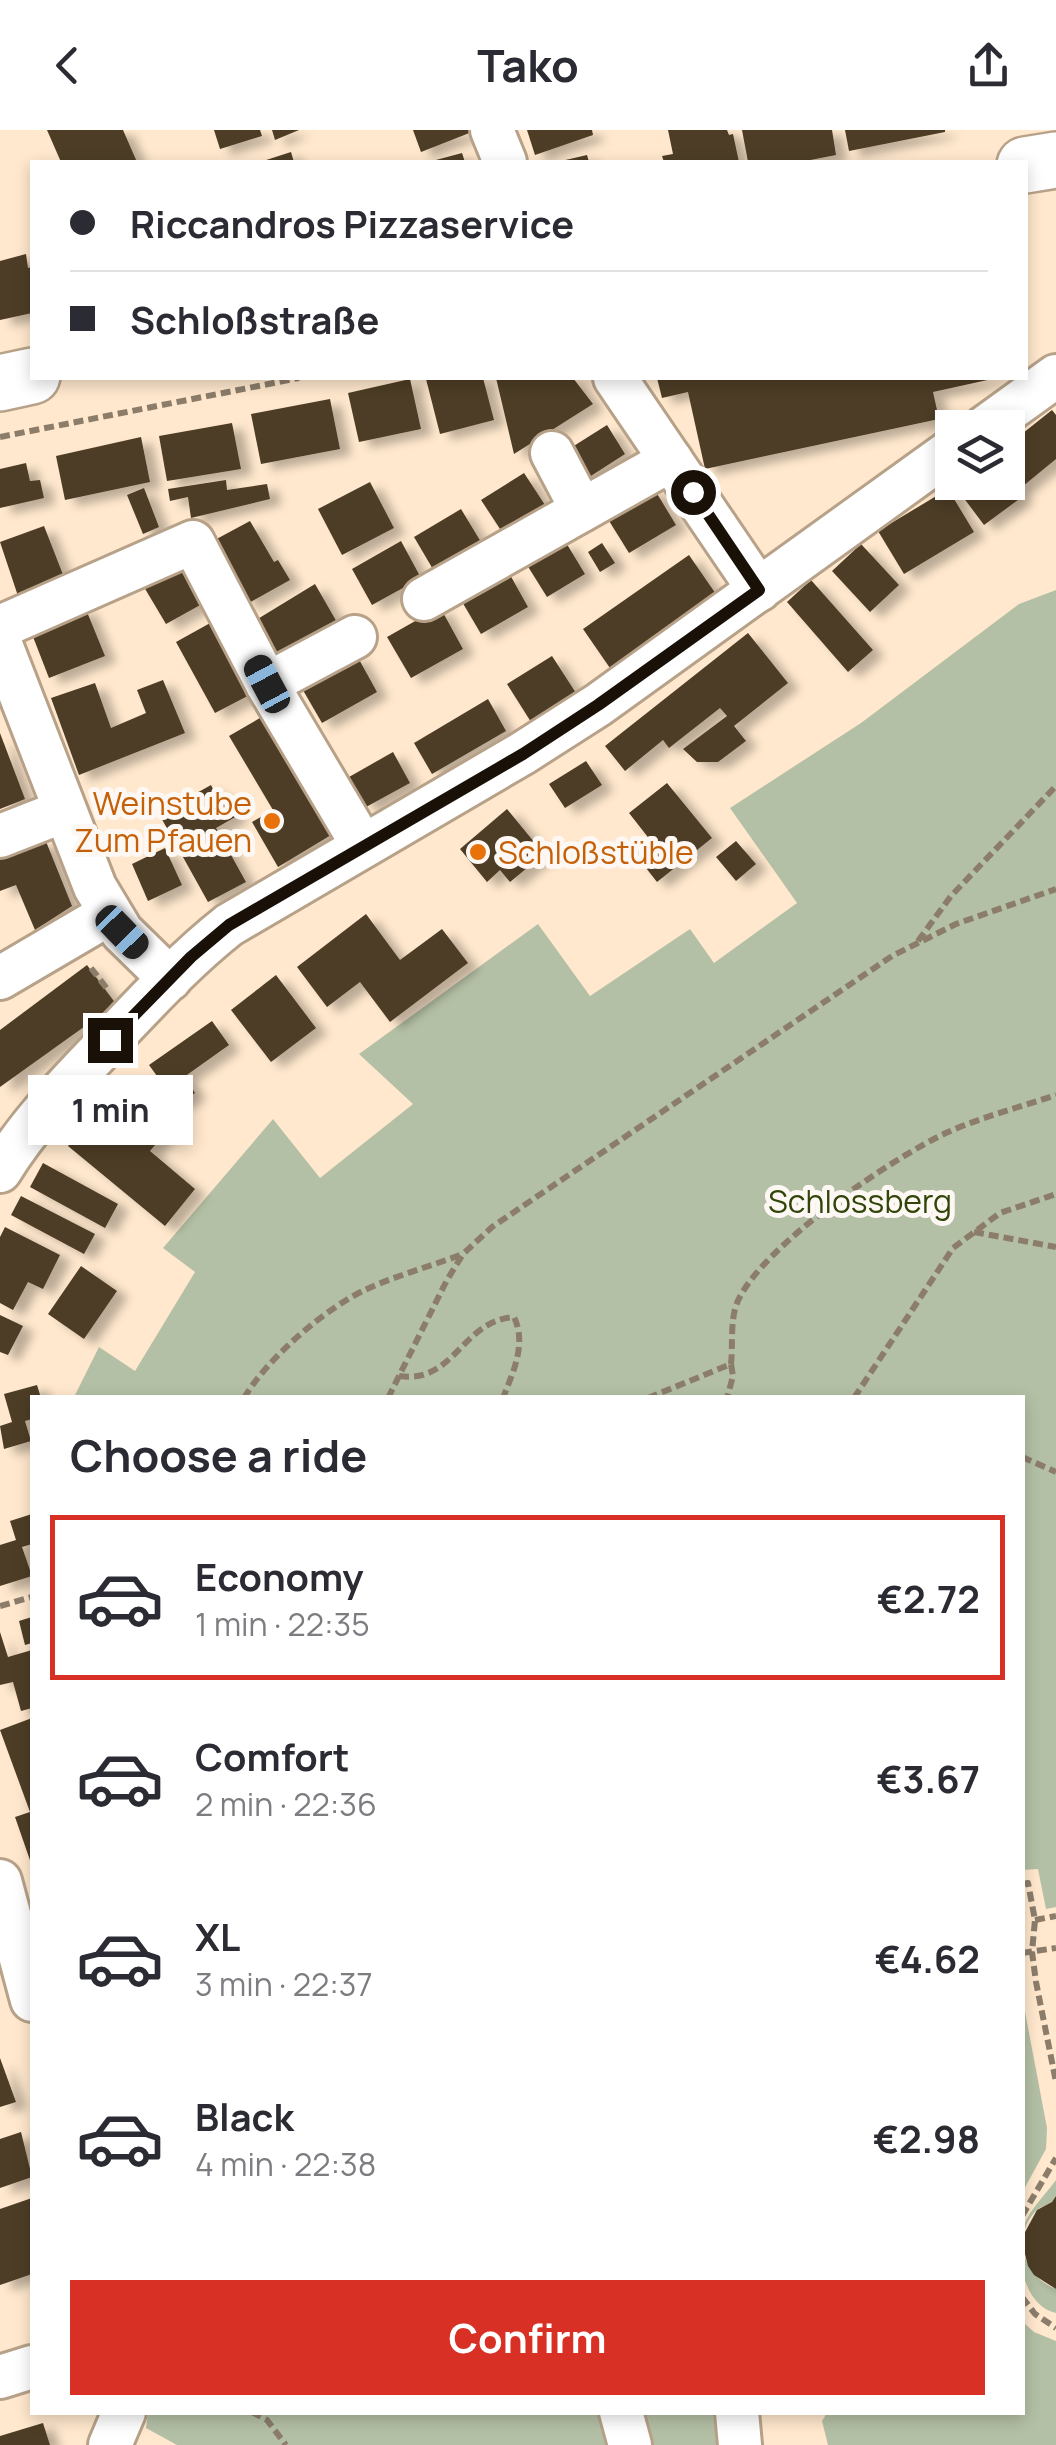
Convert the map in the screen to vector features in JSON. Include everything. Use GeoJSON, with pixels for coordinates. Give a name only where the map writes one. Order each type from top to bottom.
{"type":"FeatureCollection","features":[{"type":"Feature","properties":{"kind":"main road"},"geometry":{"type":"LineString","coordinates":[[1028,165],[1056,160]]}},
{"type":"Feature","properties":{"kind":"main road"},"geometry":{"type":"LineString","coordinates":[[0,383],[30,376]]}},
{"type":"Feature","properties":{"kind":"street"},"geometry":{"type":"LineString","coordinates":[[492,130],[504,160]]}},
{"type":"Feature","properties":{"kind":"street"},"geometry":{"type":"LineString","coordinates":[[1009,410],[1056,376]]}},
{"type":"Feature","properties":{"kind":"street"},"geometry":{"type":"LineString","coordinates":[[616,380],[759,590]]}},
{"type":"Feature","properties":{"kind":"street"},"geometry":{"type":"LineString","coordinates":[[552,454],[582,510]]}},
{"type":"Feature","properties":{"kind":"street"},"geometry":{"type":"LineString","coordinates":[[424,599],[671,460]]}},
{"type":"Feature","properties":{"kind":"street"},"geometry":{"type":"LineString","coordinates":[[0,1171],[37,1119],[170,979],[229,925],[598,705],[935,462]]}},
{"type":"Feature","properties":{"kind":"street"},"geometry":{"type":"LineString","coordinates":[[0,627],[193,542],[267,684],[363,846]]}},
{"type":"Feature","properties":{"kind":"street"},"geometry":{"type":"LineString","coordinates":[[267,684],[355,637]]}},
{"type":"Feature","properties":{"kind":"street"},"geometry":{"type":"LineString","coordinates":[[0,642],[64,811],[110,914],[170,979]]}},
{"type":"Feature","properties":{"kind":"street"},"geometry":{"type":"LineString","coordinates":[[0,836],[64,811]]}},
{"type":"Feature","properties":{"kind":"street"},"geometry":{"type":"LineString","coordinates":[[0,978],[110,914]]}},
{"type":"Feature","properties":{"kind":"street"},"geometry":{"type":"LineString","coordinates":[[0,1881],[21,1997]]}},
{"type":"Feature","properties":{"kind":"street"},"geometry":{"type":"LineString","coordinates":[[0,2377],[30,2368]]}},
{"type":"Feature","properties":{"kind":"street"},"geometry":{"type":"LineString","coordinates":[[110,2445],[123,2415]]}},
{"type":"Feature","properties":{"kind":"street"},"geometry":{"type":"LineString","coordinates":[[622,2415],[630,2445]]}},
{"type":"Feature","properties":{"kind":"street"},"geometry":{"type":"LineString","coordinates":[[737,2415],[740,2445]]}},
{"type":"Feature","properties":{"kind":"path"},"geometry":{"type":"LineString","coordinates":[[0,437],[289,380]]}},
{"type":"Feature","properties":{"kind":"path"},"geometry":{"type":"LineString","coordinates":[[917,942],[951,896],[1056,786]]}},
{"type":"Feature","properties":{"kind":"path"},"geometry":{"type":"LineString","coordinates":[[390,1395],[463,1254],[492,1227],[871,968],[956,924],[1056,889]]}},
{"type":"Feature","properties":{"kind":"path"},"geometry":{"type":"LineString","coordinates":[[729,1395],[736,1304],[763,1265],[805,1226],[862,1184],[947,1132],[1056,1096]]}},
{"type":"Feature","properties":{"kind":"path"},"geometry":{"type":"LineString","coordinates":[[856,1395],[953,1248],[1000,1213],[1056,1194]]}},
{"type":"Feature","properties":{"kind":"path"},"geometry":{"type":"LineString","coordinates":[[973,1232],[1056,1247]]}},
{"type":"Feature","properties":{"kind":"path"},"geometry":{"type":"LineString","coordinates":[[246,1395],[252,1383],[298,1335],[364,1290],[463,1254]]}},
{"type":"Feature","properties":{"kind":"path"},"geometry":{"type":"LineString","coordinates":[[399,1376],[416,1378],[428,1374],[444,1365],[486,1323],[514,1317],[520,1330],[518,1354],[503,1395]]}},
{"type":"Feature","properties":{"kind":"path"},"geometry":{"type":"LineString","coordinates":[[655,1395],[731,1364]]}},
{"type":"Feature","properties":{"kind":"path"},"geometry":{"type":"LineString","coordinates":[[1025,1458],[1056,1472]]}},
{"type":"Feature","properties":{"kind":"path"},"geometry":{"type":"LineString","coordinates":[[0,1606],[30,1598]]}},
{"type":"Feature","properties":{"kind":"path"},"geometry":{"type":"LineString","coordinates":[[1025,1884],[1028,1883],[1036,1920],[1027,1952],[1056,2082]]}},
{"type":"Feature","properties":{"kind":"path"},"geometry":{"type":"LineString","coordinates":[[1036,1920],[1056,1916]]}},
{"type":"Feature","properties":{"kind":"path"},"geometry":{"type":"LineString","coordinates":[[1027,1952],[1056,1948]]}},
{"type":"Feature","properties":{"kind":"path"},"geometry":{"type":"LineString","coordinates":[[1025,1985],[1036,1982]]}},
{"type":"Feature","properties":{"kind":"path"},"geometry":{"type":"LineString","coordinates":[[1025,2211],[1056,2158]]}},
{"type":"Feature","properties":{"kind":"path"},"geometry":{"type":"LineString","coordinates":[[1025,2301],[1034,2314],[1056,2328]]}},
{"type":"Feature","properties":{"kind":"path"},"geometry":{"type":"LineString","coordinates":[[257,2415],[286,2445]]}},
{"type":"Feature","properties":{"kind":"green space","name":"Schlossberg"},"geometry":{"type":"Polygon","coordinates":[[[1056,590],[1056,1907],[1046,1909],[1038,1869],[1025,1870],[1025,1395],[75,1395],[99,1347],[135,1371],[195,1272],[163,1248],[273,1119],[320,1178],[413,1104],[359,1054],[538,924],[590,996],[690,929],[714,963],[797,903],[730,808],[861,723],[1019,604],[1056,590]]]}},
{"type":"Feature","properties":{"kind":"green space"},"geometry":{"type":"Polygon","coordinates":[[[1025,2012],[1047,2128],[1046,2149],[1025,2187],[1025,2012]]]}},
{"type":"Feature","properties":{"kind":"green space"},"geometry":{"type":"Polygon","coordinates":[[[1056,2180],[1055,2199],[1037,2210],[1025,2229],[1034,2207],[1056,2180]]]}},
{"type":"Feature","properties":{"kind":"green space"},"geometry":{"type":"Polygon","coordinates":[[[1025,2257],[1036,2276],[1056,2289],[1056,2313],[1036,2300],[1029,2289],[1025,2257]]]}},
{"type":"Feature","properties":{"kind":"green space"},"geometry":{"type":"Polygon","coordinates":[[[1025,2324],[1056,2341],[1056,2445],[828,2445],[822,2421],[826,2415],[1025,2415],[1025,2324]]]}},
{"type":"Feature","properties":{"kind":"green space"},"geometry":{"type":"Polygon","coordinates":[[[148,2415],[610,2415],[619,2445],[177,2445],[146,2428],[148,2415]]]}},
{"type":"Feature","properties":{"kind":"green space"},"geometry":{"type":"Polygon","coordinates":[[[632,2415],[727,2415],[731,2445],[640,2445],[632,2415]]]}},
{"type":"Feature","properties":{"kind":"building"},"geometry":{"type":"Polygon","coordinates":[[[47,130],[123,130],[136,160],[60,160],[47,130]]]}},
{"type":"Feature","properties":{"kind":"building"},"geometry":{"type":"Polygon","coordinates":[[[214,130],[260,130],[262,136],[220,149],[214,130]]]}},
{"type":"Feature","properties":{"kind":"building"},"geometry":{"type":"Polygon","coordinates":[[[272,130],[299,130],[275,140],[272,130]]]}},
{"type":"Feature","properties":{"kind":"building"},"geometry":{"type":"Polygon","coordinates":[[[413,130],[477,130],[421,152],[413,130]]]}},
{"type":"Feature","properties":{"kind":"building"},"geometry":{"type":"Polygon","coordinates":[[[527,130],[592,130],[593,135],[535,155],[527,130]]]}},
{"type":"Feature","properties":{"kind":"building"},"geometry":{"type":"Polygon","coordinates":[[[668,130],[727,130],[729,135],[733,134],[739,160],[663,160],[662,156],[673,154],[668,130]]]}},
{"type":"Feature","properties":{"kind":"building"},"geometry":{"type":"Polygon","coordinates":[[[742,130],[832,130],[836,155],[810,160],[748,160],[742,130]]]}},
{"type":"Feature","properties":{"kind":"building"},"geometry":{"type":"Polygon","coordinates":[[[845,130],[945,130],[945,132],[849,151],[845,130]]]}},
{"type":"Feature","properties":{"kind":"building"},"geometry":{"type":"Polygon","coordinates":[[[291,152],[293,160],[266,160],[291,152]]]}},
{"type":"Feature","properties":{"kind":"building"},"geometry":{"type":"Polygon","coordinates":[[[462,153],[464,160],[436,160],[462,153]]]}},
{"type":"Feature","properties":{"kind":"building"},"geometry":{"type":"Polygon","coordinates":[[[26,254],[30,268],[30,313],[0,320],[0,261],[26,254]]]}},
{"type":"Feature","properties":{"kind":"building"},"geometry":{"type":"Polygon","coordinates":[[[410,380],[421,429],[359,442],[348,393],[410,380]]]}},
{"type":"Feature","properties":{"kind":"building"},"geometry":{"type":"Polygon","coordinates":[[[426,380],[484,380],[494,420],[440,434],[426,380]]]}},
{"type":"Feature","properties":{"kind":"building"},"geometry":{"type":"Polygon","coordinates":[[[496,380],[575,380],[593,404],[514,454],[496,380]]]}},
{"type":"Feature","properties":{"kind":"building"},"geometry":{"type":"Polygon","coordinates":[[[658,380],[987,380],[933,392],[935,420],[705,469],[688,392],[662,398],[658,380]]]}},
{"type":"Feature","properties":{"kind":"building"},"geometry":{"type":"Polygon","coordinates":[[[330,399],[340,449],[261,464],[251,414],[330,399]]]}},
{"type":"Feature","properties":{"kind":"building"},"geometry":{"type":"Polygon","coordinates":[[[1052,410],[1056,415],[1056,459],[1025,484],[1025,431],[1052,410]]]}},
{"type":"Feature","properties":{"kind":"building"},"geometry":{"type":"Polygon","coordinates":[[[232,423],[241,469],[167,481],[159,436],[232,423]]]}},
{"type":"Feature","properties":{"kind":"building"},"geometry":{"type":"Polygon","coordinates":[[[607,425],[625,454],[580,483],[561,454],[607,425]]]}},
{"type":"Feature","properties":{"kind":"building"},"geometry":{"type":"Polygon","coordinates":[[[141,437],[150,482],[65,500],[56,456],[141,437]]]}},
{"type":"Feature","properties":{"kind":"building"},"geometry":{"type":"Polygon","coordinates":[[[26,463],[30,481],[40,480],[44,498],[0,508],[0,469],[26,463]]]}},
{"type":"Feature","properties":{"kind":"building"},"geometry":{"type":"Polygon","coordinates":[[[524,473],[545,505],[502,532],[481,500],[524,473]]]}},
{"type":"Feature","properties":{"kind":"building"},"geometry":{"type":"Polygon","coordinates":[[[226,480],[227,490],[267,484],[270,499],[191,518],[188,497],[170,501],[168,489],[226,480]]]}},
{"type":"Feature","properties":{"kind":"building"},"geometry":{"type":"Polygon","coordinates":[[[370,482],[394,528],[342,555],[318,509],[370,482]]]}},
{"type":"Feature","properties":{"kind":"building"},"geometry":{"type":"Polygon","coordinates":[[[653,487],[676,525],[629,553],[606,516],[653,487]]]}},
{"type":"Feature","properties":{"kind":"building"},"geometry":{"type":"Polygon","coordinates":[[[144,488],[159,527],[143,534],[127,495],[144,488]]]}},
{"type":"Feature","properties":{"kind":"building"},"geometry":{"type":"Polygon","coordinates":[[[935,497],[935,500],[955,500],[974,532],[904,574],[878,531],[935,497]]]}},
{"type":"Feature","properties":{"kind":"building"},"geometry":{"type":"Polygon","coordinates":[[[965,500],[1018,500],[984,525],[965,500]]]}},
{"type":"Feature","properties":{"kind":"building"},"geometry":{"type":"Polygon","coordinates":[[[461,509],[481,542],[434,571],[414,537],[461,509]]]}},
{"type":"Feature","properties":{"kind":"building"},"geometry":{"type":"Polygon","coordinates":[[[250,521],[274,562],[278,560],[290,580],[247,604],[211,542],[250,521]]]}},
{"type":"Feature","properties":{"kind":"building"},"geometry":{"type":"Polygon","coordinates":[[[44,526],[69,590],[22,608],[0,542],[44,526]]]}},
{"type":"Feature","properties":{"kind":"building"},"geometry":{"type":"Polygon","coordinates":[[[401,541],[421,578],[372,605],[352,569],[401,541]]]}},
{"type":"Feature","properties":{"kind":"building"},"geometry":{"type":"Polygon","coordinates":[[[565,541],[585,574],[547,597],[527,565],[565,541]]]}},
{"type":"Feature","properties":{"kind":"building"},"geometry":{"type":"Polygon","coordinates":[[[602,543],[615,563],[600,572],[588,552],[602,543]]]}},
{"type":"Feature","properties":{"kind":"building"},"geometry":{"type":"Polygon","coordinates":[[[861,544],[899,585],[870,612],[832,571],[861,544]]]}},
{"type":"Feature","properties":{"kind":"building"},"geometry":{"type":"Polygon","coordinates":[[[689,555],[718,597],[612,671],[583,629],[689,555]]]}},
{"type":"Feature","properties":{"kind":"building"},"geometry":{"type":"Polygon","coordinates":[[[187,556],[211,599],[166,624],[141,582],[187,556]]]}},
{"type":"Feature","properties":{"kind":"building"},"geometry":{"type":"Polygon","coordinates":[[[509,573],[528,607],[481,634],[461,600],[509,573]]]}},
{"type":"Feature","properties":{"kind":"building"},"geometry":{"type":"Polygon","coordinates":[[[811,580],[873,650],[848,672],[787,602],[811,580]]]}},
{"type":"Feature","properties":{"kind":"building"},"geometry":{"type":"Polygon","coordinates":[[[315,584],[338,624],[280,660],[256,620],[315,584]]]}},
{"type":"Feature","properties":{"kind":"building"},"geometry":{"type":"Polygon","coordinates":[[[85,607],[105,656],[49,678],[30,629],[85,607]]]}},
{"type":"Feature","properties":{"kind":"building"},"geometry":{"type":"Polygon","coordinates":[[[440,607],[463,649],[411,678],[387,637],[440,607]]]}},
{"type":"Feature","properties":{"kind":"building"},"geometry":{"type":"Polygon","coordinates":[[[221,617],[261,689],[215,713],[176,642],[221,617]]]}},
{"type":"Feature","properties":{"kind":"building"},"geometry":{"type":"Polygon","coordinates":[[[748,633],[788,683],[734,726],[746,741],[718,762],[697,762],[683,749],[727,716],[720,708],[669,748],[663,740],[625,771],[605,746],[748,633]]]}},
{"type":"Feature","properties":{"kind":"building"},"geometry":{"type":"Polygon","coordinates":[[[356,654],[377,692],[322,723],[300,685],[356,654]]]}},
{"type":"Feature","properties":{"kind":"building"},"geometry":{"type":"Polygon","coordinates":[[[552,656],[576,693],[531,722],[507,684],[552,656]]]}},
{"type":"Feature","properties":{"kind":"building"},"geometry":{"type":"Polygon","coordinates":[[[163,680],[185,733],[79,775],[51,698],[95,683],[111,728],[146,713],[137,690],[163,680]]]}},
{"type":"Feature","properties":{"kind":"building"},"geometry":{"type":"Polygon","coordinates":[[[488,699],[506,731],[432,774],[414,743],[488,699]]]}},
{"type":"Feature","properties":{"kind":"building"},"geometry":{"type":"Polygon","coordinates":[[[272,711],[341,829],[278,867],[252,822],[273,810],[229,736],[272,711]]]}},
{"type":"Feature","properties":{"kind":"building"},"geometry":{"type":"Polygon","coordinates":[[[0,733],[25,799],[0,809],[0,733]]]}},
{"type":"Feature","properties":{"kind":"building"},"geometry":{"type":"Polygon","coordinates":[[[393,752],[410,783],[366,807],[349,777],[393,752]]]}},
{"type":"Feature","properties":{"kind":"building"},"geometry":{"type":"Polygon","coordinates":[[[586,761],[602,785],[565,808],[549,784],[586,761]]]}},
{"type":"Feature","properties":{"kind":"building"},"geometry":{"type":"Polygon","coordinates":[[[667,783],[712,838],[657,882],[635,854],[651,841],[629,813],[667,783]]]}},
{"type":"Feature","properties":{"kind":"building"},"geometry":{"type":"Polygon","coordinates":[[[211,785],[216,795],[223,791],[237,816],[216,828],[246,882],[208,902],[159,814],[211,785]]]}},
{"type":"Feature","properties":{"kind":"building"},"geometry":{"type":"Polygon","coordinates":[[[507,809],[544,854],[510,882],[500,870],[487,882],[460,849],[507,809]]]}},
{"type":"Feature","properties":{"kind":"building"},"geometry":{"type":"Polygon","coordinates":[[[45,839],[72,906],[35,930],[16,885],[0,891],[0,858],[45,839]]]}},
{"type":"Feature","properties":{"kind":"building"},"geometry":{"type":"Polygon","coordinates":[[[736,841],[756,864],[736,881],[716,857],[736,841]]]}},
{"type":"Feature","properties":{"kind":"building"},"geometry":{"type":"Polygon","coordinates":[[[165,848],[182,885],[148,901],[132,864],[165,848]]]}},
{"type":"Feature","properties":{"kind":"building"},"geometry":{"type":"Polygon","coordinates":[[[366,914],[400,960],[442,929],[468,963],[390,1022],[360,982],[327,1007],[297,967],[366,914]]]}},
{"type":"Feature","properties":{"kind":"building"},"geometry":{"type":"Polygon","coordinates":[[[87,965],[116,1004],[0,1087],[0,1030],[87,965]]]}},
{"type":"Feature","properties":{"kind":"building"},"geometry":{"type":"Polygon","coordinates":[[[276,975],[316,1028],[271,1062],[231,1010],[276,975]]]}},
{"type":"Feature","properties":{"kind":"building"},"geometry":{"type":"Polygon","coordinates":[[[212,1021],[229,1045],[184,1077],[195,1093],[178,1105],[149,1065],[212,1021]]]}},
{"type":"Feature","properties":{"kind":"building"},"geometry":{"type":"Polygon","coordinates":[[[125,1077],[176,1120],[150,1151],[195,1189],[165,1226],[68,1146],[125,1077]]]}},
{"type":"Feature","properties":{"kind":"building"},"geometry":{"type":"Polygon","coordinates":[[[43,1163],[118,1204],[105,1228],[30,1187],[43,1163]]]}},
{"type":"Feature","properties":{"kind":"building"},"geometry":{"type":"Polygon","coordinates":[[[21,1196],[95,1234],[84,1254],[11,1215],[21,1196]]]}},
{"type":"Feature","properties":{"kind":"building"},"geometry":{"type":"Polygon","coordinates":[[[5,1227],[60,1255],[43,1289],[28,1282],[13,1310],[0,1303],[0,1237],[5,1227]]]}},
{"type":"Feature","properties":{"kind":"building"},"geometry":{"type":"Polygon","coordinates":[[[81,1266],[117,1291],[84,1339],[48,1314],[81,1266]]]}},
{"type":"Feature","properties":{"kind":"building"},"geometry":{"type":"Polygon","coordinates":[[[0,1315],[23,1326],[8,1355],[0,1352],[0,1315]]]}},
{"type":"Feature","properties":{"kind":"building"},"geometry":{"type":"Polygon","coordinates":[[[37,1385],[40,1395],[30,1395],[30,1420],[25,1421],[30,1441],[4,1449],[0,1426],[12,1422],[4,1394],[37,1385]]]}},
{"type":"Feature","properties":{"kind":"building"},"geometry":{"type":"Polygon","coordinates":[[[30,1515],[30,1545],[22,1547],[30,1577],[0,1586],[0,1545],[16,1540],[10,1521],[30,1515]]]}},
{"type":"Feature","properties":{"kind":"building"},"geometry":{"type":"Polygon","coordinates":[[[30,1618],[30,1644],[25,1645],[19,1621],[30,1618]]]}},
{"type":"Feature","properties":{"kind":"building"},"geometry":{"type":"Polygon","coordinates":[[[0,1632],[8,1657],[30,1651],[30,1709],[21,1711],[13,1682],[0,1685],[0,1632]]]}},
{"type":"Feature","properties":{"kind":"building"},"geometry":{"type":"Polygon","coordinates":[[[30,1719],[30,1812],[0,1730],[30,1719]]]}},
{"type":"Feature","properties":{"kind":"building"},"geometry":{"type":"Polygon","coordinates":[[[30,1812],[30,1860],[15,1817],[30,1812]]]}},
{"type":"Feature","properties":{"kind":"building"},"geometry":{"type":"Polygon","coordinates":[[[0,2058],[16,2102],[0,2107],[0,2058]]]}},
{"type":"Feature","properties":{"kind":"building"},"geometry":{"type":"Polygon","coordinates":[[[21,2132],[30,2178],[0,2188],[0,2139],[21,2132]]]}},
{"type":"Feature","properties":{"kind":"building"},"geometry":{"type":"Polygon","coordinates":[[[1056,2196],[1056,2289],[1034,2275],[1025,2254],[1025,2232],[1037,2210],[1056,2196]]]}},
{"type":"Feature","properties":{"kind":"building"},"geometry":{"type":"Polygon","coordinates":[[[30,2199],[30,2275],[0,2285],[0,2209],[30,2199]]]}},
{"type":"Feature","properties":{"kind":"building"},"geometry":{"type":"Polygon","coordinates":[[[43,2423],[50,2445],[0,2445],[0,2436],[43,2423]]]}},
{"type":"Feature","properties":{"kind":"place","name":"Weinstube Zum Pfauen"},"geometry":{"type":"Point","coordinates":[272,821]}},
{"type":"Feature","properties":{"kind":"place","name":"Schloßstüble"},"geometry":{"type":"Point","coordinates":[478,852]}},
{"type":"Feature","properties":{"kind":"route"},"geometry":{"type":"LineString","coordinates":[[110,1040],[191,957],[229,925],[523,754],[759,590],[693,492]]}}]}
